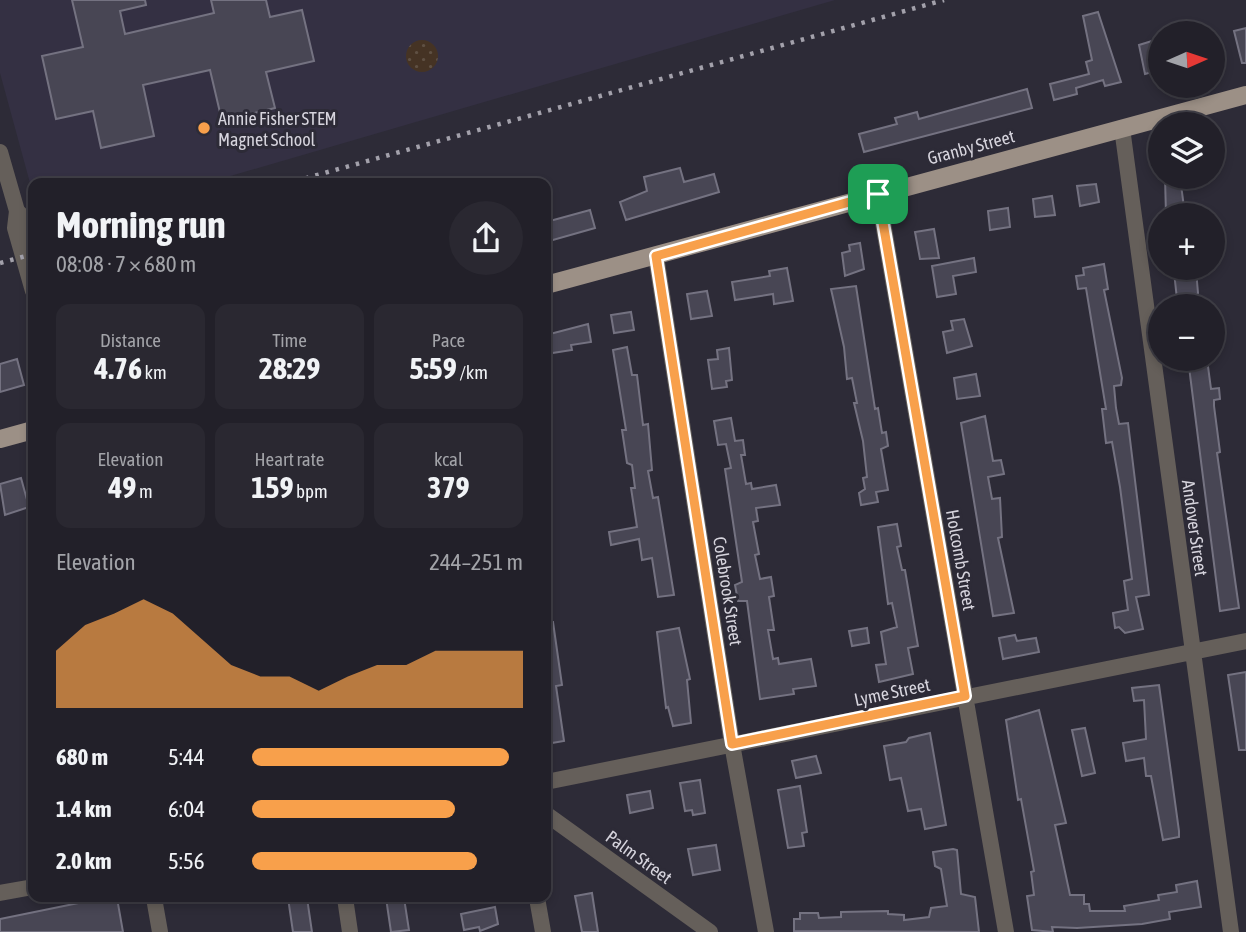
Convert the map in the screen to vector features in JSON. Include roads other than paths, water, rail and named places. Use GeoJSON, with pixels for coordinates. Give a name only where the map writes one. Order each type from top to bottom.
{"type":"FeatureCollection","features":[{"type":"Feature","properties":{"kind":"main road","name":"Granby Street"},"geometry":{"type":"LineString","coordinates":[[551,284],[1246,95]]}},
{"type":"Feature","properties":{"kind":"main road"},"geometry":{"type":"LineString","coordinates":[[0,439],[28,431]]}},
{"type":"Feature","properties":{"kind":"street","name":"Andover Street"},"geometry":{"type":"LineString","coordinates":[[1122,128],[1231,932]]}},
{"type":"Feature","properties":{"kind":"street"},"geometry":{"type":"LineString","coordinates":[[0,152],[17,211],[15,229],[28,274]]}},
{"type":"Feature","properties":{"kind":"street","name":"Holcomb Street"},"geometry":{"type":"LineString","coordinates":[[878,194],[1006,932]]}},
{"type":"Feature","properties":{"kind":"street"},"geometry":{"type":"LineString","coordinates":[[17,211],[25,219],[28,228]]}},
{"type":"Feature","properties":{"kind":"street","name":"Colebrook Street"},"geometry":{"type":"LineString","coordinates":[[656,256],[732,744],[766,932]]}},
{"type":"Feature","properties":{"kind":"street","name":"Lyme Street"},"geometry":{"type":"LineString","coordinates":[[551,781],[1192,649],[1246,641]]}},
{"type":"Feature","properties":{"kind":"street","name":"Palm Street"},"geometry":{"type":"LineString","coordinates":[[551,818],[710,932]]}},
{"type":"Feature","properties":{"kind":"street"},"geometry":{"type":"LineString","coordinates":[[0,893],[28,888]]}},
{"type":"Feature","properties":{"kind":"street"},"geometry":{"type":"LineString","coordinates":[[155,902],[160,932]]}},
{"type":"Feature","properties":{"kind":"street"},"geometry":{"type":"LineString","coordinates":[[346,902],[350,932]]}},
{"type":"Feature","properties":{"kind":"street"},"geometry":{"type":"LineString","coordinates":[[538,902],[542,932]]}},
{"type":"Feature","properties":{"kind":"railway"},"geometry":{"type":"LineString","coordinates":[[306,178],[944,0]]}},
{"type":"Feature","properties":{"kind":"railway"},"geometry":{"type":"LineString","coordinates":[[0,263],[28,255]]}},
{"type":"Feature","properties":{"kind":"place","name":"Annie Fisher STEM Magnet School"},"geometry":{"type":"Point","coordinates":[204,128]}}]}
